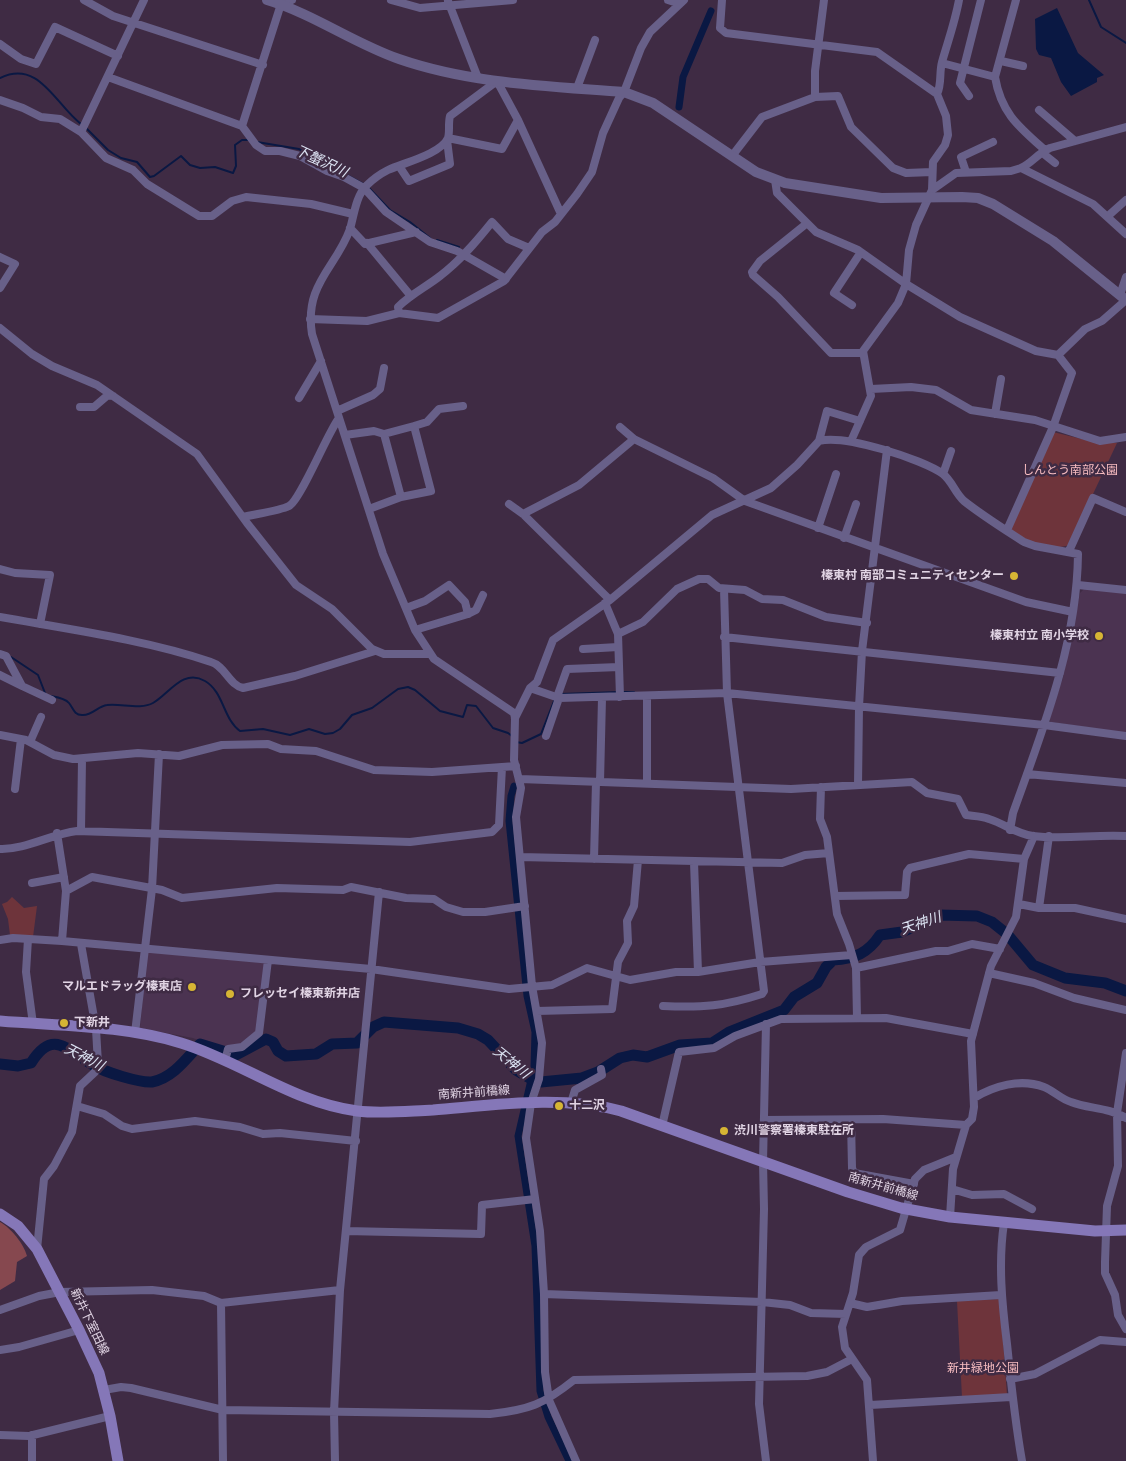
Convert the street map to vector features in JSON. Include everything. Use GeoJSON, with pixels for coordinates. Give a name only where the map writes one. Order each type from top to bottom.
{"type":"FeatureCollection","features":[{"type":"Feature","properties":{"kind":"main road","name":"南新井前橋線"},"geometry":{"type":"LineString","coordinates":[[0,1021],[135,1033],[182,1043],[321,1102],[359,1111],[400,1112],[571,1102],[608,1108],[848,1192],[906,1210],[1004,1223],[1105,1231],[1126,1230]]}},
{"type":"Feature","properties":{"kind":"main road","name":"新井下室田線"},"geometry":{"type":"LineString","coordinates":[[0,1214],[18,1226],[38,1249],[80,1330],[99,1373],[104,1390],[118,1461]]}},
{"type":"Feature","properties":{"kind":"street"},"geometry":{"type":"LineString","coordinates":[[84,0],[113,16],[263,64]]}},
{"type":"Feature","properties":{"kind":"street"},"geometry":{"type":"LineString","coordinates":[[81,132],[144,0]]}},
{"type":"Feature","properties":{"kind":"street"},"geometry":{"type":"LineString","coordinates":[[267,0],[281,4],[399,59],[497,81],[624,92],[653,103],[756,172],[785,184],[881,198],[930,194],[978,198],[993,204],[1053,241],[1124,298]]}},
{"type":"Feature","properties":{"kind":"street"},"geometry":{"type":"LineString","coordinates":[[281,4],[292,0]]}},
{"type":"Feature","properties":{"kind":"street"},"geometry":{"type":"LineString","coordinates":[[391,0],[420,8],[449,2],[513,0]]}},
{"type":"Feature","properties":{"kind":"street"},"geometry":{"type":"LineString","coordinates":[[668,0],[682,2]]}},
{"type":"Feature","properties":{"kind":"street"},"geometry":{"type":"LineString","coordinates":[[722,0],[720,28],[726,33],[877,52],[937,94],[946,116],[948,135],[945,145],[933,162],[930,194],[916,225],[909,250],[906,284],[898,303],[867,345],[864,353],[871,389],[870,400],[851,441]]}},
{"type":"Feature","properties":{"kind":"street"},"geometry":{"type":"LineString","coordinates":[[815,97],[815,71],[824,0]]}},
{"type":"Feature","properties":{"kind":"street"},"geometry":{"type":"LineString","coordinates":[[937,94],[940,87],[942,63],[955,25],[959,0]]}},
{"type":"Feature","properties":{"kind":"street"},"geometry":{"type":"LineString","coordinates":[[969,96],[960,83],[981,0]]}},
{"type":"Feature","properties":{"kind":"street"},"geometry":{"type":"LineString","coordinates":[[1016,0],[1001,61],[995,77],[998,95],[1014,123],[1045,150],[1045,154],[1055,163]]}},
{"type":"Feature","properties":{"kind":"street"},"geometry":{"type":"LineString","coordinates":[[449,2],[478,78]]}},
{"type":"Feature","properties":{"kind":"street"},"geometry":{"type":"LineString","coordinates":[[310,319],[368,321],[399,314],[438,318],[496,288],[506,279],[529,248],[560,214],[592,172],[603,133],[619,98],[624,92],[650,32],[682,2]]}},
{"type":"Feature","properties":{"kind":"street"},"geometry":{"type":"LineString","coordinates":[[242,126],[281,4]]}},
{"type":"Feature","properties":{"kind":"street"},"geometry":{"type":"LineString","coordinates":[[0,44],[21,59],[36,64],[55,27],[118,56]]}},
{"type":"Feature","properties":{"kind":"street"},"geometry":{"type":"LineString","coordinates":[[577,88],[595,40]]}},
{"type":"Feature","properties":{"kind":"street"},"geometry":{"type":"LineString","coordinates":[[1001,61],[1023,66]]}},
{"type":"Feature","properties":{"kind":"street"},"geometry":{"type":"LineString","coordinates":[[942,63],[995,77]]}},
{"type":"Feature","properties":{"kind":"street"},"geometry":{"type":"LineString","coordinates":[[108,77],[242,126],[256,145],[266,151],[280,151],[300,156],[364,188],[386,212],[430,242],[465,255],[506,279]]}},
{"type":"Feature","properties":{"kind":"street"},"geometry":{"type":"LineString","coordinates":[[497,81],[518,120],[560,214]]}},
{"type":"Feature","properties":{"kind":"street"},"geometry":{"type":"LineString","coordinates":[[399,166],[409,181],[450,164],[448,139],[450,116],[497,81]]}},
{"type":"Feature","properties":{"kind":"street"},"geometry":{"type":"LineString","coordinates":[[732,156],[762,117],[815,97],[838,96],[851,127],[893,168],[906,173],[932,172]]}},
{"type":"Feature","properties":{"kind":"street"},"geometry":{"type":"LineString","coordinates":[[0,100],[41,117],[60,119],[81,132],[106,158],[133,170],[147,184],[199,216],[212,216],[232,202],[246,197],[310,204],[353,214]]}},
{"type":"Feature","properties":{"kind":"street"},"geometry":{"type":"LineString","coordinates":[[1039,110],[1075,141]]}},
{"type":"Feature","properties":{"kind":"street"},"geometry":{"type":"LineString","coordinates":[[448,139],[502,149],[518,120]]}},
{"type":"Feature","properties":{"kind":"street"},"geometry":{"type":"LineString","coordinates":[[930,194],[956,173],[1011,171],[1022,168],[1045,150],[1126,127]]}},
{"type":"Feature","properties":{"kind":"street"},"geometry":{"type":"LineString","coordinates":[[448,139],[433,152],[386,171],[364,188],[353,214],[350,228],[323,273],[313,300],[310,319],[321,361],[383,554],[415,630],[429,654],[514,714],[515,718],[516,748],[513,753],[520,779],[516,816],[532,986],[542,1043],[538,1083],[531,1103],[526,1138],[530,1199],[544,1294],[545,1372],[549,1400],[576,1461]]}},
{"type":"Feature","properties":{"kind":"street"},"geometry":{"type":"LineString","coordinates":[[966,172],[961,157],[993,142]]}},
{"type":"Feature","properties":{"kind":"street"},"geometry":{"type":"LineString","coordinates":[[1022,168],[1075,194],[1108,216],[1126,234]]}},
{"type":"Feature","properties":{"kind":"street"},"geometry":{"type":"LineString","coordinates":[[775,180],[777,193],[816,232],[860,252],[906,284],[960,317],[1036,351],[1058,355],[1072,373],[1053,426],[1007,530]]}},
{"type":"Feature","properties":{"kind":"street"},"geometry":{"type":"LineString","coordinates":[[1108,216],[1126,200]]}},
{"type":"Feature","properties":{"kind":"street"},"geometry":{"type":"LineString","coordinates":[[399,314],[398,307],[410,295],[440,276],[465,255],[492,222],[508,239],[529,248]]}},
{"type":"Feature","properties":{"kind":"street"},"geometry":{"type":"LineString","coordinates":[[806,224],[760,261],[752,272],[753,275],[778,296],[831,353],[864,353]]}},
{"type":"Feature","properties":{"kind":"street"},"geometry":{"type":"LineString","coordinates":[[350,228],[356,233],[362,243],[416,232]]}},
{"type":"Feature","properties":{"kind":"street"},"geometry":{"type":"LineString","coordinates":[[367,243],[410,295]]}},
{"type":"Feature","properties":{"kind":"street"},"geometry":{"type":"LineString","coordinates":[[852,305],[834,293],[860,252]]}},
{"type":"Feature","properties":{"kind":"street"},"geometry":{"type":"LineString","coordinates":[[0,257],[15,264],[0,288]]}},
{"type":"Feature","properties":{"kind":"street"},"geometry":{"type":"LineString","coordinates":[[1058,355],[1085,329],[1102,321],[1124,298],[1126,277]]}},
{"type":"Feature","properties":{"kind":"street"},"geometry":{"type":"LineString","coordinates":[[0,328],[32,354],[52,366],[90,380],[197,454],[296,585],[332,609],[375,651],[384,654],[429,654]]}},
{"type":"Feature","properties":{"kind":"street"},"geometry":{"type":"LineString","coordinates":[[299,398],[321,361]]}},
{"type":"Feature","properties":{"kind":"street"},"geometry":{"type":"LineString","coordinates":[[243,517],[289,506],[296,500],[306,477],[326,444],[338,414],[373,395],[380,389],[384,368]]}},
{"type":"Feature","properties":{"kind":"street"},"geometry":{"type":"LineString","coordinates":[[995,414],[1001,379]]}},
{"type":"Feature","properties":{"kind":"street"},"geometry":{"type":"LineString","coordinates":[[871,389],[911,387],[936,390],[961,406],[995,414],[1035,420],[1100,441],[1126,437]]}},
{"type":"Feature","properties":{"kind":"street"},"geometry":{"type":"LineString","coordinates":[[80,408],[94,407],[108,396],[113,396]]}},
{"type":"Feature","properties":{"kind":"street"},"geometry":{"type":"LineString","coordinates":[[345,436],[374,431],[384,434],[427,422],[439,409],[463,406]]}},
{"type":"Feature","properties":{"kind":"street"},"geometry":{"type":"LineString","coordinates":[[515,718],[530,688],[537,682],[553,640],[607,602],[712,515],[745,502],[782,480],[819,441],[827,411],[860,421]]}},
{"type":"Feature","properties":{"kind":"street"},"geometry":{"type":"LineString","coordinates":[[369,509],[401,497],[431,491],[414,426]]}},
{"type":"Feature","properties":{"kind":"street"},"geometry":{"type":"LineString","coordinates":[[620,427],[634,439],[713,478],[745,502],[1026,602],[1073,612]]}},
{"type":"Feature","properties":{"kind":"street"},"geometry":{"type":"LineString","coordinates":[[384,434],[401,497]]}},
{"type":"Feature","properties":{"kind":"street"},"geometry":{"type":"LineString","coordinates":[[523,514],[579,485],[634,439]]}},
{"type":"Feature","properties":{"kind":"street"},"geometry":{"type":"LineString","coordinates":[[819,441],[828,439],[851,441],[887,450],[943,474],[964,501],[1007,530],[1035,546],[1078,554],[1078,585],[1060,673],[1013,813],[1010,830]]}},
{"type":"Feature","properties":{"kind":"street"},"geometry":{"type":"LineString","coordinates":[[858,785],[862,651],[887,450]]}},
{"type":"Feature","properties":{"kind":"street"},"geometry":{"type":"LineString","coordinates":[[943,474],[951,451]]}},
{"type":"Feature","properties":{"kind":"street"},"geometry":{"type":"LineString","coordinates":[[818,528],[836,474]]}},
{"type":"Feature","properties":{"kind":"street"},"geometry":{"type":"LineString","coordinates":[[1069,551],[1093,498],[1126,512]]}},
{"type":"Feature","properties":{"kind":"street"},"geometry":{"type":"LineString","coordinates":[[509,504],[523,514],[607,602],[618,634],[620,697]]}},
{"type":"Feature","properties":{"kind":"street"},"geometry":{"type":"LineString","coordinates":[[844,538],[856,504]]}},
{"type":"Feature","properties":{"kind":"street"},"geometry":{"type":"LineString","coordinates":[[0,569],[15,573],[50,575],[40,624]]}},
{"type":"Feature","properties":{"kind":"street"},"geometry":{"type":"LineString","coordinates":[[618,634],[642,622],[678,589],[699,579],[708,579],[724,589],[736,588],[762,599],[783,600],[826,617],[866,623]]}},
{"type":"Feature","properties":{"kind":"street"},"geometry":{"type":"LineString","coordinates":[[406,608],[426,600],[448,585],[465,602],[468,614]]}},
{"type":"Feature","properties":{"kind":"street"},"geometry":{"type":"LineString","coordinates":[[1078,585],[1126,590]]}},
{"type":"Feature","properties":{"kind":"street"},"geometry":{"type":"LineString","coordinates":[[663,1006],[697,1008],[729,1005],[762,994],[760,962],[737,787],[727,693],[724,589]]}},
{"type":"Feature","properties":{"kind":"street"},"geometry":{"type":"LineString","coordinates":[[415,630],[476,610],[483,595]]}},
{"type":"Feature","properties":{"kind":"street"},"geometry":{"type":"LineString","coordinates":[[0,617],[153,647],[210,662],[221,668],[236,686],[243,688],[295,676],[375,651]]}},
{"type":"Feature","properties":{"kind":"street"},"geometry":{"type":"LineString","coordinates":[[724,637],[1060,673]]}},
{"type":"Feature","properties":{"kind":"street"},"geometry":{"type":"LineString","coordinates":[[583,649],[618,647]]}},
{"type":"Feature","properties":{"kind":"street"},"geometry":{"type":"LineString","coordinates":[[0,654],[6,656],[22,686]]}},
{"type":"Feature","properties":{"kind":"street"},"geometry":{"type":"LineString","coordinates":[[546,736],[568,669],[619,667]]}},
{"type":"Feature","properties":{"kind":"street"},"geometry":{"type":"LineString","coordinates":[[0,674],[52,700]]}},
{"type":"Feature","properties":{"kind":"street"},"geometry":{"type":"LineString","coordinates":[[530,688],[558,698],[727,693],[1044,725],[1126,736]]}},
{"type":"Feature","properties":{"kind":"street"},"geometry":{"type":"LineString","coordinates":[[647,696],[647,783]]}},
{"type":"Feature","properties":{"kind":"street"},"geometry":{"type":"LineString","coordinates":[[594,859],[602,698]]}},
{"type":"Feature","properties":{"kind":"street"},"geometry":{"type":"LineString","coordinates":[[30,742],[41,717]]}},
{"type":"Feature","properties":{"kind":"street"},"geometry":{"type":"LineString","coordinates":[[0,735],[30,742],[62,758],[82,759],[138,753],[179,756],[222,746],[268,744],[281,749],[316,751],[374,770],[432,772],[516,766]]}},
{"type":"Feature","properties":{"kind":"street"},"geometry":{"type":"LineString","coordinates":[[14,789],[21,739]]}},
{"type":"Feature","properties":{"kind":"street"},"geometry":{"type":"LineString","coordinates":[[135,1033],[152,889],[159,754]]}},
{"type":"Feature","properties":{"kind":"street"},"geometry":{"type":"LineString","coordinates":[[81,831],[82,759]]}},
{"type":"Feature","properties":{"kind":"street"},"geometry":{"type":"LineString","coordinates":[[0,849],[21,847],[57,834],[81,831],[410,842],[492,832],[499,825],[502,767]]}},
{"type":"Feature","properties":{"kind":"street"},"geometry":{"type":"LineString","coordinates":[[1027,774],[1126,783]]}},
{"type":"Feature","properties":{"kind":"street"},"geometry":{"type":"LineString","coordinates":[[520,779],[791,789],[915,782],[927,793],[958,799],[966,815],[990,819],[1010,830],[1034,836],[1084,838],[1104,834],[1126,836]]}},
{"type":"Feature","properties":{"kind":"street"},"geometry":{"type":"LineString","coordinates":[[821,787],[819,810],[827,837],[840,923],[856,968],[857,1018]]}},
{"type":"Feature","properties":{"kind":"street"},"geometry":{"type":"LineString","coordinates":[[57,834],[66,891],[62,941]]}},
{"type":"Feature","properties":{"kind":"street"},"geometry":{"type":"LineString","coordinates":[[950,1217],[953,1169],[966,1125],[972,1119],[974,1098],[971,1041],[989,973],[1000,949],[1013,928],[1024,859],[1034,836]]}},
{"type":"Feature","properties":{"kind":"street"},"geometry":{"type":"LineString","coordinates":[[1039,908],[1049,836]]}},
{"type":"Feature","properties":{"kind":"street"},"geometry":{"type":"LineString","coordinates":[[520,857],[782,863],[805,854],[829,853]]}},
{"type":"Feature","properties":{"kind":"street"},"geometry":{"type":"LineString","coordinates":[[835,896],[905,896],[907,872],[910,868],[968,854],[1024,859]]}},
{"type":"Feature","properties":{"kind":"street"},"geometry":{"type":"LineString","coordinates":[[537,1011],[612,1009],[618,962],[628,943],[627,920],[634,906],[638,860]]}},
{"type":"Feature","properties":{"kind":"street"},"geometry":{"type":"LineString","coordinates":[[694,862],[698,972]]}},
{"type":"Feature","properties":{"kind":"street"},"geometry":{"type":"LineString","coordinates":[[32,884],[64,877]]}},
{"type":"Feature","properties":{"kind":"street"},"geometry":{"type":"LineString","coordinates":[[66,891],[92,877],[152,889],[182,898],[277,888],[343,890],[350,888],[406,898],[434,899],[446,907],[463,912],[485,912],[525,906]]}},
{"type":"Feature","properties":{"kind":"street"},"geometry":{"type":"LineString","coordinates":[[335,1461],[334,1412],[340,1290],[379,892]]}},
{"type":"Feature","properties":{"kind":"street"},"geometry":{"type":"LineString","coordinates":[[1018,904],[1039,908],[1075,908],[1126,919]]}},
{"type":"Feature","properties":{"kind":"street"},"geometry":{"type":"LineString","coordinates":[[28,939],[26,972],[33,1024]]}},
{"type":"Feature","properties":{"kind":"street"},"geometry":{"type":"LineString","coordinates":[[0,940],[62,941],[371,969],[448,979],[495,988],[557,983],[587,968],[638,980],[676,972],[698,972],[760,962],[852,955]]}},
{"type":"Feature","properties":{"kind":"street"},"geometry":{"type":"LineString","coordinates":[[38,1249],[44,1179],[54,1166],[72,1132],[80,1086],[95,1072],[98,1064],[96,1029],[81,944]]}},
{"type":"Feature","properties":{"kind":"street"},"geometry":{"type":"LineString","coordinates":[[856,968],[936,951],[948,951],[972,944],[1000,949]]}},
{"type":"Feature","properties":{"kind":"street"},"geometry":{"type":"LineString","coordinates":[[225,1061],[228,1050],[242,1047],[259,1033],[268,960]]}},
{"type":"Feature","properties":{"kind":"street"},"geometry":{"type":"LineString","coordinates":[[989,973],[1039,984],[1074,998],[1126,1010]]}},
{"type":"Feature","properties":{"kind":"street"},"geometry":{"type":"LineString","coordinates":[[662,1126],[679,1052],[714,1048],[730,1038],[781,1019],[886,1018],[973,1034]]}},
{"type":"Feature","properties":{"kind":"street"},"geometry":{"type":"LineString","coordinates":[[766,1024],[762,1302],[759,1376],[759,1404],[766,1461]]}},
{"type":"Feature","properties":{"kind":"street"},"geometry":{"type":"LineString","coordinates":[[1126,1053],[1117,1112],[1118,1166],[1107,1206],[1105,1231],[1105,1273],[1115,1296],[1118,1316],[1126,1329]]}},
{"type":"Feature","properties":{"kind":"street"},"geometry":{"type":"LineString","coordinates":[[571,1102],[573,1094],[578,1087],[601,1071]]}},
{"type":"Feature","properties":{"kind":"street"},"geometry":{"type":"LineString","coordinates":[[974,1098],[997,1086],[1035,1084],[1051,1090],[1070,1102],[1117,1112],[1126,1118]]}},
{"type":"Feature","properties":{"kind":"street"},"geometry":{"type":"LineString","coordinates":[[77,1106],[104,1114],[122,1126],[132,1129],[195,1121],[240,1127],[263,1134],[280,1133],[356,1142]]}},
{"type":"Feature","properties":{"kind":"street"},"geometry":{"type":"LineString","coordinates":[[765,1120],[851,1121],[883,1119],[966,1125]]}},
{"type":"Feature","properties":{"kind":"street"},"geometry":{"type":"LineString","coordinates":[[851,1121],[852,1168],[854,1173],[914,1184]]}},
{"type":"Feature","properties":{"kind":"street"},"geometry":{"type":"LineString","coordinates":[[873,1461],[867,1380],[845,1348],[841,1335],[850,1304],[861,1250],[900,1230],[914,1184],[924,1170],[956,1157]]}},
{"type":"Feature","properties":{"kind":"street"},"geometry":{"type":"LineString","coordinates":[[952,1189],[972,1195],[1004,1194],[1032,1208]]}},
{"type":"Feature","properties":{"kind":"street"},"geometry":{"type":"LineString","coordinates":[[346,1231],[482,1234],[482,1205],[530,1199]]}},
{"type":"Feature","properties":{"kind":"street"},"geometry":{"type":"LineString","coordinates":[[1004,1223],[1000,1246],[1001,1295],[1011,1398],[1022,1461]]}},
{"type":"Feature","properties":{"kind":"street"},"geometry":{"type":"LineString","coordinates":[[0,1310],[60,1292],[152,1290],[204,1296],[221,1303],[340,1290]]}},
{"type":"Feature","properties":{"kind":"street"},"geometry":{"type":"LineString","coordinates":[[544,1294],[762,1302],[790,1305],[811,1313],[846,1314]]}},
{"type":"Feature","properties":{"kind":"street"},"geometry":{"type":"LineString","coordinates":[[850,1304],[867,1308],[902,1302],[1001,1295]]}},
{"type":"Feature","properties":{"kind":"street"},"geometry":{"type":"LineString","coordinates":[[221,1303],[223,1461]]}},
{"type":"Feature","properties":{"kind":"street"},"geometry":{"type":"LineString","coordinates":[[0,1350],[19,1347],[80,1330]]}},
{"type":"Feature","properties":{"kind":"street"},"geometry":{"type":"LineString","coordinates":[[1010,1379],[1035,1374],[1100,1340],[1126,1342]]}},
{"type":"Feature","properties":{"kind":"street"},"geometry":{"type":"LineString","coordinates":[[104,1390],[120,1387],[130,1388],[223,1410],[490,1414],[512,1412],[549,1400],[574,1380],[807,1376],[820,1374],[852,1359]]}},
{"type":"Feature","properties":{"kind":"street"},"geometry":{"type":"LineString","coordinates":[[870,1405],[1011,1398]]}},
{"type":"Feature","properties":{"kind":"street"},"geometry":{"type":"LineString","coordinates":[[0,1435],[32,1435],[110,1416]]}},
{"type":"Feature","properties":{"kind":"street"},"geometry":{"type":"LineString","coordinates":[[32,1435],[32,1461]]}},
{"type":"Feature","properties":{"kind":"shaded area","name":"榛東村立 南小学校"},"geometry":{"type":"Polygon","coordinates":[[[1084,589],[1126,593],[1126,733],[1051,722],[1049,719],[1063,678],[1080,593],[1084,589]]]}},
{"type":"Feature","properties":{"kind":"shaded area"},"geometry":{"type":"Polygon","coordinates":[[[147,952],[266,963],[258,1031],[246,1043],[226,1051],[193,1038],[140,1028],[147,952]]]}},
{"type":"Feature","properties":{"kind":"shaded area"},"geometry":{"type":"Polygon","coordinates":[[[0,1222],[16,1237],[23,1246],[27,1256],[17,1262],[15,1281],[0,1290],[0,1222]]]}},
{"type":"Feature","properties":{"kind":"green space","name":"しんとう南部公園"},"geometry":{"type":"Polygon","coordinates":[[[1053,432],[1098,443],[1117,443],[1069,545],[1063,547],[1029,542],[1010,529],[1053,432]]]}},
{"type":"Feature","properties":{"kind":"green space"},"geometry":{"type":"Polygon","coordinates":[[[12,897],[24,908],[37,906],[33,937],[10,935],[8,919],[2,904],[12,897]]]}},
{"type":"Feature","properties":{"kind":"green space","name":"新井緑地公園"},"geometry":{"type":"Polygon","coordinates":[[[1000,1299],[1007,1395],[962,1397],[957,1301],[1000,1299]]]}},
{"type":"Feature","properties":{"kind":"water"},"geometry":{"type":"Polygon","coordinates":[[[1057,8],[1078,53],[1104,75],[1097,78],[1097,82],[1071,96],[1061,82],[1051,58],[1039,55],[1036,49],[1035,19],[1057,8]]]}},
{"type":"Feature","properties":{"kind":"waterway"},"geometry":{"type":"LineString","coordinates":[[1089,0],[1101,27],[1126,43]]}},
{"type":"Feature","properties":{"kind":"waterway"},"geometry":{"type":"LineString","coordinates":[[679,107],[683,77],[711,11]]}},
{"type":"Feature","properties":{"kind":"waterway","name":"下蟹沢川"},"geometry":{"type":"LineString","coordinates":[[0,78],[14,74],[25,74],[36,79],[81,124]]}},
{"type":"Feature","properties":{"kind":"waterway","name":"下蟹沢川"},"geometry":{"type":"LineString","coordinates":[[85,127],[108,150],[121,158],[137,162],[150,177],[181,156],[190,165],[200,168],[215,167],[233,173],[236,166],[235,145],[242,140],[250,140]]}},
{"type":"Feature","properties":{"kind":"waterway","name":"下蟹沢川"},"geometry":{"type":"LineString","coordinates":[[257,142],[299,149],[365,185]]}},
{"type":"Feature","properties":{"kind":"waterway","name":"下蟹沢川"},"geometry":{"type":"LineString","coordinates":[[369,188],[390,210],[410,222],[430,238]]}},
{"type":"Feature","properties":{"kind":"waterway","name":"下蟹沢川"},"geometry":{"type":"LineString","coordinates":[[437,240],[459,247]]}},
{"type":"Feature","properties":{"kind":"waterway"},"geometry":{"type":"LineString","coordinates":[[11,657],[38,675],[45,693]]}},
{"type":"Feature","properties":{"kind":"waterway"},"geometry":{"type":"LineString","coordinates":[[51,696],[65,700],[77,714],[86,715],[107,705],[148,705],[159,699],[183,680],[197,678],[205,681],[216,692],[230,720],[240,731],[263,729],[290,735],[309,729],[325,734],[333,733],[340,729],[352,715],[372,708],[398,689],[408,687],[415,690],[440,711],[463,717],[467,705],[476,706],[493,728],[512,736]]}},
{"type":"Feature","properties":{"kind":"waterway"},"geometry":{"type":"LineString","coordinates":[[561,694],[619,692]]}},
{"type":"Feature","properties":{"kind":"waterway"},"geometry":{"type":"LineString","coordinates":[[623,692],[634,692]]}},
{"type":"Feature","properties":{"kind":"waterway"},"geometry":{"type":"LineString","coordinates":[[516,742],[522,743],[541,734],[554,701]]}},
{"type":"Feature","properties":{"kind":"waterway"},"geometry":{"type":"LineString","coordinates":[[514,786],[511,796],[509,821],[527,996],[535,1032],[534,1067],[518,1136],[535,1246],[540,1391],[548,1417],[569,1461]]}},
{"type":"Feature","properties":{"kind":"waterway","name":"天神川"},"geometry":{"type":"LineString","coordinates":[[0,1064],[18,1066],[31,1063],[39,1052],[46,1046],[53,1044],[61,1045],[105,1071],[131,1079],[152,1082],[160,1080],[173,1072],[200,1044],[236,1055],[266,1039],[273,1042],[278,1051],[286,1056],[316,1054],[332,1044],[357,1043],[373,1027],[384,1022],[458,1028],[478,1034],[488,1040],[516,1070],[533,1080],[541,1082],[582,1078],[598,1072],[620,1058],[633,1055],[647,1057],[680,1045],[712,1043],[729,1032],[784,1010],[794,997],[817,983],[826,967],[833,960],[860,954],[866,951],[880,935],[902,932],[940,915],[977,916],[992,922],[1007,934],[1033,965],[1065,978],[1105,983],[1126,991]]}},
{"type":"Feature","properties":{"kind":"place","name":"榛東村 南部コミュニティセンター"},"geometry":{"type":"Point","coordinates":[1014,576]}},
{"type":"Feature","properties":{"kind":"place","name":"榛東村立 南小学校"},"geometry":{"type":"Point","coordinates":[1099,636]}},
{"type":"Feature","properties":{"kind":"place","name":"マルエドラッグ榛東店"},"geometry":{"type":"Point","coordinates":[192,987]}},
{"type":"Feature","properties":{"kind":"place","name":"フレッセイ榛東新井店"},"geometry":{"type":"Point","coordinates":[230,994]}},
{"type":"Feature","properties":{"kind":"place","name":"下新井"},"geometry":{"type":"Point","coordinates":[64,1023]}},
{"type":"Feature","properties":{"kind":"place","name":"十二沢"},"geometry":{"type":"Point","coordinates":[559,1106]}},
{"type":"Feature","properties":{"kind":"place","name":"渋川警察署榛東駐在所"},"geometry":{"type":"Point","coordinates":[724,1131]}}]}
